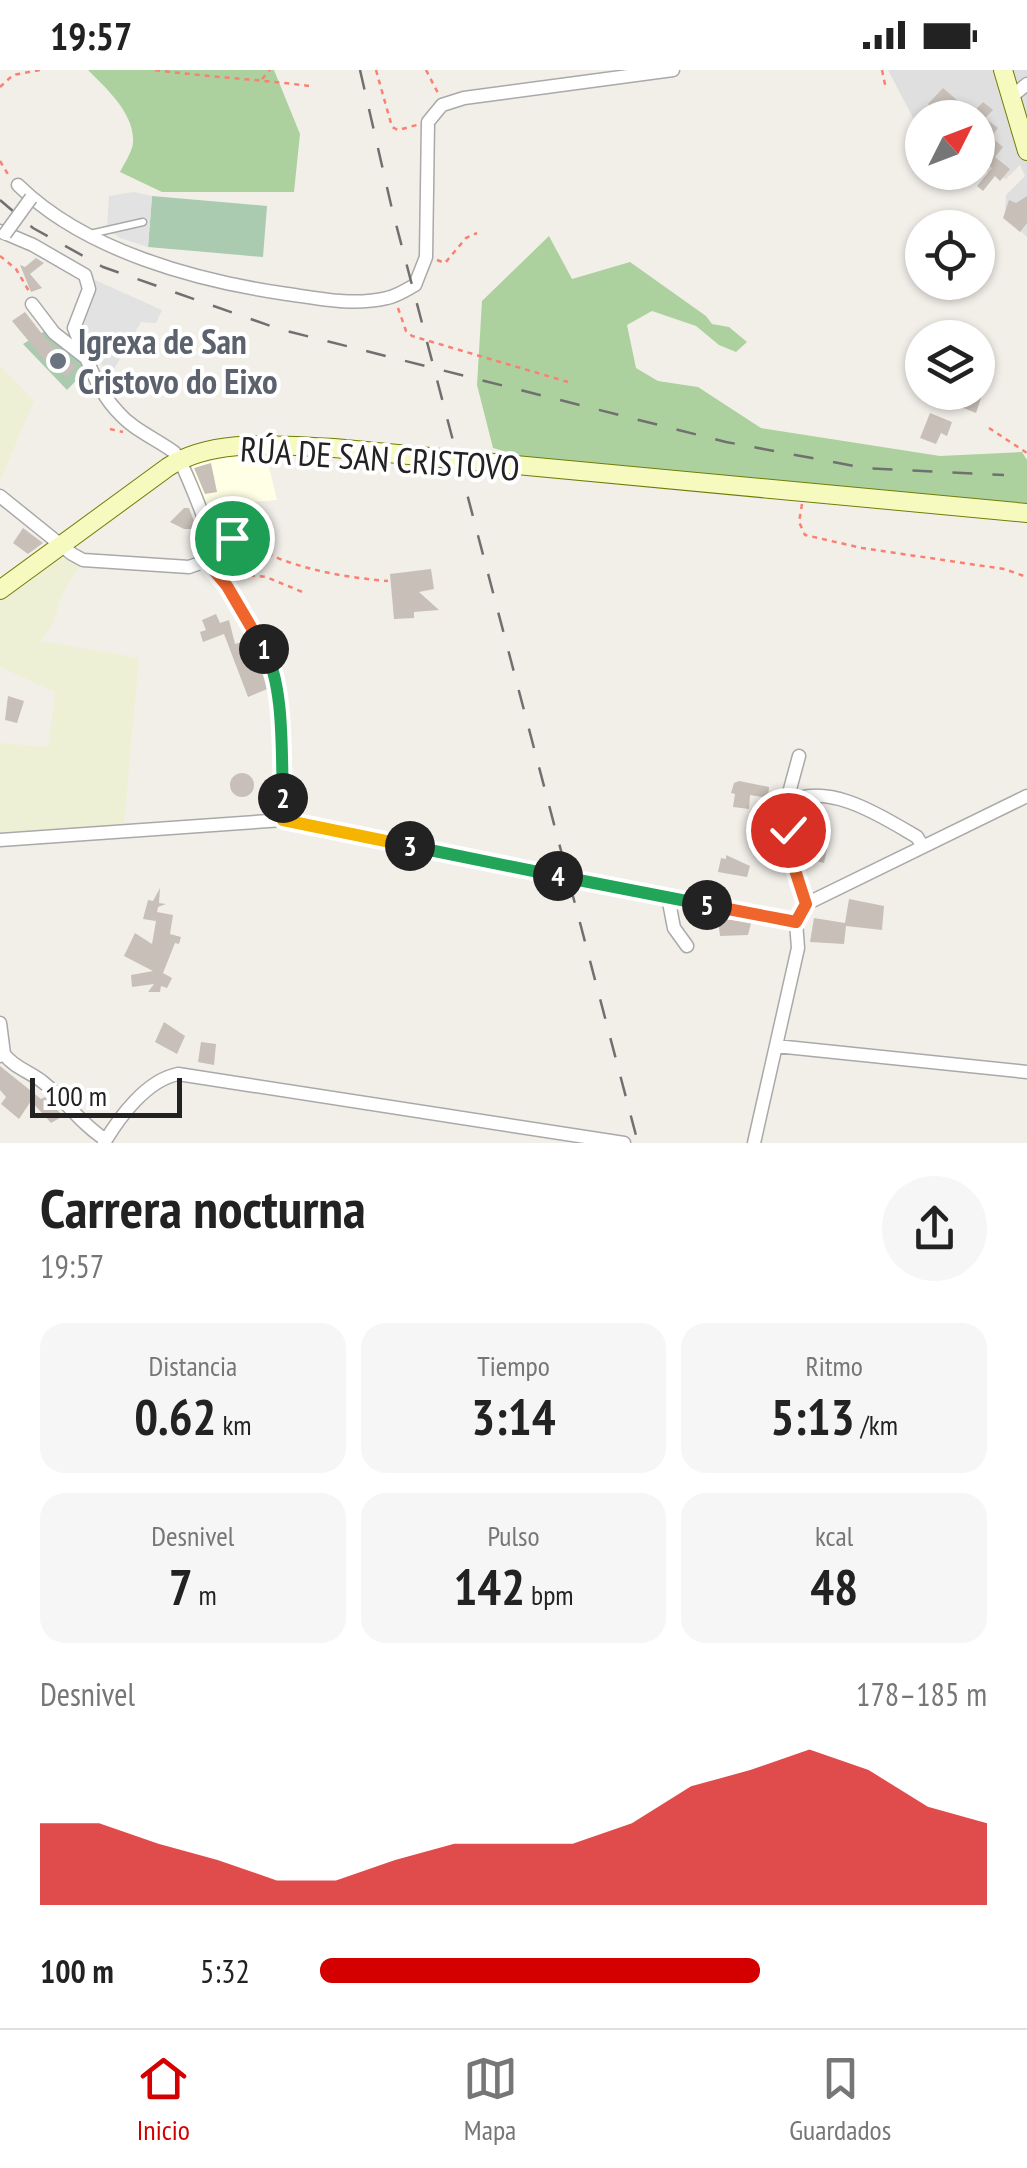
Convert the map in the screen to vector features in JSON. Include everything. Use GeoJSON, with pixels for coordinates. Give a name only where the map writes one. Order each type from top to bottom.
{"type":"FeatureCollection","features":[{"type":"Feature","properties":{"kind":"street"},"geometry":{"type":"LineString","coordinates":[[529,88],[534,70]]}},
{"type":"Feature","properties":{"kind":"street"},"geometry":{"type":"LineString","coordinates":[[18,186],[90,234],[178,272],[244,289],[344,301],[392,298],[415,285],[426,256],[428,122],[442,106],[464,98],[673,70]]}},
{"type":"Feature","properties":{"kind":"street"},"geometry":{"type":"LineString","coordinates":[[1003,70],[1027,151]]}},
{"type":"Feature","properties":{"kind":"street"},"geometry":{"type":"LineString","coordinates":[[1011,97],[1027,84]]}},
{"type":"Feature","properties":{"kind":"street"},"geometry":{"type":"LineString","coordinates":[[31,198],[3,232],[84,276],[89,290],[74,328],[86,358],[114,409],[180,459],[196,504],[204,512],[210,538],[206,561]]}},
{"type":"Feature","properties":{"kind":"street"},"geometry":{"type":"LineString","coordinates":[[32,305],[54,333],[86,358]]}},
{"type":"Feature","properties":{"kind":"street","name":"RÚA DE SAN CRISTOVO"},"geometry":{"type":"LineString","coordinates":[[0,590],[180,459],[219,448],[334,448],[1027,514]]}},
{"type":"Feature","properties":{"kind":"street"},"geometry":{"type":"LineString","coordinates":[[0,496],[83,560],[189,566],[206,561]]}},
{"type":"Feature","properties":{"kind":"street"},"geometry":{"type":"LineString","coordinates":[[206,561],[271,662],[279,716],[283,820]]}},
{"type":"Feature","properties":{"kind":"street"},"geometry":{"type":"LineString","coordinates":[[799,756],[784,817],[796,882],[806,904]]}},
{"type":"Feature","properties":{"kind":"street"},"geometry":{"type":"LineString","coordinates":[[754,1143],[798,948],[796,922],[806,904],[1027,796]]}},
{"type":"Feature","properties":{"kind":"street"},"geometry":{"type":"LineString","coordinates":[[786,804],[796,798],[836,799],[865,808],[922,844]]}},
{"type":"Feature","properties":{"kind":"street"},"geometry":{"type":"LineString","coordinates":[[0,840],[283,820],[796,922]]}},
{"type":"Feature","properties":{"kind":"street"},"geometry":{"type":"LineString","coordinates":[[668,897],[674,928],[687,946]]}},
{"type":"Feature","properties":{"kind":"street"},"geometry":{"type":"LineString","coordinates":[[0,1023],[2,1055],[45,1084],[72,1114],[105,1141],[147,1089],[164,1076],[178,1074],[624,1143]]}},
{"type":"Feature","properties":{"kind":"street"},"geometry":{"type":"LineString","coordinates":[[776,1046],[1027,1072]]}},
{"type":"Feature","properties":{"kind":"lane"},"geometry":{"type":"LineString","coordinates":[[90,234],[143,222]]}},
{"type":"Feature","properties":{"kind":"path"},"geometry":{"type":"LineString","coordinates":[[0,87],[13,76],[40,70]]}},
{"type":"Feature","properties":{"kind":"path"},"geometry":{"type":"LineString","coordinates":[[154,70],[309,86]]}},
{"type":"Feature","properties":{"kind":"path"},"geometry":{"type":"LineString","coordinates":[[261,80],[270,70]]}},
{"type":"Feature","properties":{"kind":"path"},"geometry":{"type":"LineString","coordinates":[[376,70],[392,127],[398,130],[428,122]]}},
{"type":"Feature","properties":{"kind":"path"},"geometry":{"type":"LineString","coordinates":[[426,70],[442,106]]}},
{"type":"Feature","properties":{"kind":"path"},"geometry":{"type":"LineString","coordinates":[[882,70],[886,89]]}},
{"type":"Feature","properties":{"kind":"path"},"geometry":{"type":"LineString","coordinates":[[0,160],[18,186]]}},
{"type":"Feature","properties":{"kind":"path"},"geometry":{"type":"LineString","coordinates":[[0,172],[6,173]]}},
{"type":"Feature","properties":{"kind":"path"},"geometry":{"type":"LineString","coordinates":[[426,256],[444,262],[466,238],[477,233]]}},
{"type":"Feature","properties":{"kind":"path"},"geometry":{"type":"LineString","coordinates":[[0,256],[16,269],[32,305]]}},
{"type":"Feature","properties":{"kind":"path"},"geometry":{"type":"LineString","coordinates":[[392,298],[412,336],[568,382]]}},
{"type":"Feature","properties":{"kind":"path"},"geometry":{"type":"LineString","coordinates":[[989,428],[1027,453]]}},
{"type":"Feature","properties":{"kind":"path"},"geometry":{"type":"LineString","coordinates":[[803,493],[799,522],[806,534],[862,548],[1004,569],[1027,576]]}},
{"type":"Feature","properties":{"kind":"path"},"geometry":{"type":"LineString","coordinates":[[210,538],[232,538],[318,570],[388,581]]}},
{"type":"Feature","properties":{"kind":"path"},"geometry":{"type":"LineString","coordinates":[[219,576],[237,573],[266,577],[306,593]]}},
{"type":"Feature","properties":{"kind":"shaded area"},"geometry":{"type":"Polygon","coordinates":[[[888,70],[1027,70],[1027,237],[1005,216],[1006,195],[1025,176],[1020,165],[1006,179],[995,175],[995,100],[905,102],[888,70]]]}},
{"type":"Feature","properties":{"kind":"shaded area"},"geometry":{"type":"Polygon","coordinates":[[[134,192],[152,196],[148,247],[120,238],[107,229],[109,196],[134,192]]]}},
{"type":"Feature","properties":{"kind":"shaded area"},"geometry":{"type":"Polygon","coordinates":[[[152,196],[267,206],[263,257],[148,247],[152,196]]]}},
{"type":"Feature","properties":{"kind":"shaded area"},"geometry":{"type":"Polygon","coordinates":[[[95,280],[162,310],[156,323],[141,322],[110,376],[93,352],[83,321],[95,280]]]}},
{"type":"Feature","properties":{"kind":"shaded area"},"geometry":{"type":"Polygon","coordinates":[[[45,331],[88,368],[67,390],[23,344],[45,331]]]}},
{"type":"Feature","properties":{"kind":"shaded area"},"geometry":{"type":"Polygon","coordinates":[[[0,366],[34,401],[0,481],[0,366]]]}},
{"type":"Feature","properties":{"kind":"shaded area"},"geometry":{"type":"Polygon","coordinates":[[[265,451],[277,500],[201,506],[191,461],[265,451]]]}},
{"type":"Feature","properties":{"kind":"shaded area"},"geometry":{"type":"Polygon","coordinates":[[[62,554],[83,562],[63,593],[52,625],[41,641],[139,658],[124,824],[0,834],[0,743],[48,747],[55,692],[0,667],[0,598],[62,554]]]}},
{"type":"Feature","properties":{"kind":"green space"},"geometry":{"type":"Polygon","coordinates":[[[88,70],[274,70],[300,134],[294,192],[162,192],[120,172],[133,143],[129,122],[118,103],[88,70]]]}},
{"type":"Feature","properties":{"kind":"green space"},"geometry":{"type":"Polygon","coordinates":[[[549,236],[572,279],[630,262],[712,324],[729,327],[747,342],[736,352],[719,345],[696,326],[652,311],[627,325],[636,368],[658,381],[698,387],[761,428],[940,456],[1022,452],[1027,460],[1027,507],[531,459],[493,448],[477,385],[482,301],[549,236]]]}},
{"type":"Feature","properties":{"kind":"building"},"geometry":{"type":"Polygon","coordinates":[[[943,88],[957,100],[932,100],[943,88]]]}},
{"type":"Feature","properties":{"kind":"building"},"geometry":{"type":"Polygon","coordinates":[[[995,140],[1003,147],[995,157],[995,140]]]}},
{"type":"Feature","properties":{"kind":"building"},"geometry":{"type":"Polygon","coordinates":[[[995,157],[1010,169],[1000,181],[995,176],[995,157]]]}},
{"type":"Feature","properties":{"kind":"building"},"geometry":{"type":"Polygon","coordinates":[[[1027,196],[1027,223],[1020,232],[1003,218],[1009,200],[1016,203],[1027,196]]]}},
{"type":"Feature","properties":{"kind":"building"},"geometry":{"type":"Polygon","coordinates":[[[36,258],[44,263],[30,274],[42,288],[31,292],[20,265],[25,267],[36,258]]]}},
{"type":"Feature","properties":{"kind":"building"},"geometry":{"type":"Polygon","coordinates":[[[25,312],[46,339],[77,367],[66,377],[54,365],[51,368],[12,321],[25,312]]]}},
{"type":"Feature","properties":{"kind":"building"},"geometry":{"type":"Polygon","coordinates":[[[930,413],[952,422],[947,436],[941,433],[936,444],[920,438],[930,413]]]}},
{"type":"Feature","properties":{"kind":"building"},"geometry":{"type":"Polygon","coordinates":[[[211,463],[217,492],[205,494],[194,468],[211,463]]]}},
{"type":"Feature","properties":{"kind":"building"},"geometry":{"type":"Polygon","coordinates":[[[189,508],[197,529],[184,529],[170,522],[189,508]]]}},
{"type":"Feature","properties":{"kind":"building"},"geometry":{"type":"Polygon","coordinates":[[[23,528],[43,543],[28,554],[13,543],[23,528]]]}},
{"type":"Feature","properties":{"kind":"building"},"geometry":{"type":"Polygon","coordinates":[[[221,539],[231,540],[232,555],[238,554],[238,562],[222,565],[217,558],[221,539]]]}},
{"type":"Feature","properties":{"kind":"building"},"geometry":{"type":"Polygon","coordinates":[[[431,569],[434,589],[419,592],[439,610],[394,619],[390,574],[431,569]]]}},
{"type":"Feature","properties":{"kind":"building"},"geometry":{"type":"Polygon","coordinates":[[[216,614],[220,623],[229,620],[235,644],[242,642],[248,660],[257,655],[267,689],[248,697],[224,634],[203,642],[200,632],[206,630],[202,620],[216,614]]]}},
{"type":"Feature","properties":{"kind":"building"},"geometry":{"type":"Polygon","coordinates":[[[8,696],[24,701],[17,723],[5,720],[8,696]]]}},
{"type":"Feature","properties":{"kind":"building"},"geometry":{"type":"Polygon","coordinates":[[[242,773],[254,785],[242,797],[230,785],[242,773]]]}},
{"type":"Feature","properties":{"kind":"building"},"geometry":{"type":"Polygon","coordinates":[[[734,783],[769,787],[768,798],[750,795],[749,809],[733,807],[735,794],[731,793],[734,783]]]}},
{"type":"Feature","properties":{"kind":"building"},"geometry":{"type":"Polygon","coordinates":[[[814,837],[829,841],[824,863],[808,859],[814,837]]]}},
{"type":"Feature","properties":{"kind":"building"},"geometry":{"type":"Polygon","coordinates":[[[726,855],[750,866],[747,877],[718,872],[721,858],[726,859],[726,855]]]}},
{"type":"Feature","properties":{"kind":"building"},"geometry":{"type":"Polygon","coordinates":[[[160,888],[159,903],[166,904],[158,907],[157,912],[173,915],[170,934],[181,937],[163,973],[172,978],[167,988],[161,986],[160,992],[148,992],[154,984],[132,987],[131,975],[153,971],[124,956],[135,933],[152,944],[156,921],[143,919],[148,900],[153,901],[160,888]]]}},
{"type":"Feature","properties":{"kind":"building"},"geometry":{"type":"Polygon","coordinates":[[[849,899],[884,906],[882,930],[846,926],[844,944],[810,942],[814,918],[845,923],[849,899]]]}},
{"type":"Feature","properties":{"kind":"building"},"geometry":{"type":"Polygon","coordinates":[[[718,920],[751,923],[748,935],[720,936],[718,920]]]}},
{"type":"Feature","properties":{"kind":"building"},"geometry":{"type":"Polygon","coordinates":[[[164,1022],[185,1036],[177,1054],[155,1042],[164,1022]]]}},
{"type":"Feature","properties":{"kind":"building"},"geometry":{"type":"Polygon","coordinates":[[[201,1042],[216,1044],[214,1065],[198,1062],[201,1042]]]}},
{"type":"Feature","properties":{"kind":"building"},"geometry":{"type":"Polygon","coordinates":[[[0,1066],[41,1099],[45,1097],[63,1116],[51,1123],[31,1101],[19,1119],[1,1104],[6,1097],[0,1090],[0,1066]]]}},
{"type":"Feature","properties":{"kind":"railway"},"geometry":{"type":"LineString","coordinates":[[360,70],[392,209],[638,1143]]}},
{"type":"Feature","properties":{"kind":"railway"},"geometry":{"type":"LineString","coordinates":[[0,200],[33,228],[103,267],[279,329],[726,442],[865,468],[1004,475]]}},
{"type":"Feature","properties":{"kind":"place","name":"Igrexa de San Cristovo do Eixo"},"geometry":{"type":"Point","coordinates":[58,361]}},
{"type":"Feature","properties":{"kind":"route"},"geometry":{"type":"LineString","coordinates":[[232,538],[210,538],[206,561],[227,586],[271,662],[279,716],[283,820],[796,922],[806,904],[796,882],[788,830]]}}]}
